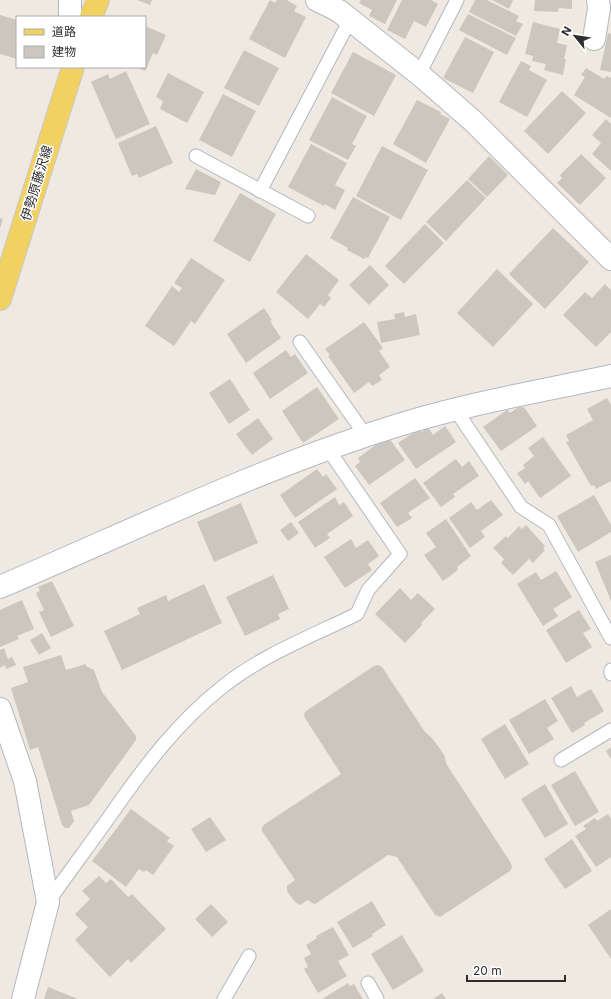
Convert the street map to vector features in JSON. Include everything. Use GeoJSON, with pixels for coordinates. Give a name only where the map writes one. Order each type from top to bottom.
{"type":"FeatureCollection","features":[{"type":"Feature","properties":{"kind":"main road"},"geometry":{"type":"LineString","coordinates":[[92,16],[98,0]]}},
{"type":"Feature","properties":{"kind":"main road","name":"伊勢原藤沢線"},"geometry":{"type":"LineString","coordinates":[[0,299],[73,68]]}},
{"type":"Feature","properties":{"kind":"street"},"geometry":{"type":"LineString","coordinates":[[70,0],[70,16]]}},
{"type":"Feature","properties":{"kind":"street"},"geometry":{"type":"LineString","coordinates":[[317,0],[339,11],[419,74],[473,121],[611,259]]}},
{"type":"Feature","properties":{"kind":"street"},"geometry":{"type":"LineString","coordinates":[[594,39],[599,8],[598,0]]}},
{"type":"Feature","properties":{"kind":"street"},"geometry":{"type":"LineString","coordinates":[[0,588],[236,485],[328,449],[456,409],[611,376]]}},
{"type":"Feature","properties":{"kind":"street"},"geometry":{"type":"LineString","coordinates":[[0,709],[25,781],[48,902],[23,999]]}},
{"type":"Feature","properties":{"kind":"lane"},"geometry":{"type":"LineString","coordinates":[[419,74],[457,0]]}},
{"type":"Feature","properties":{"kind":"lane"},"geometry":{"type":"LineString","coordinates":[[260,190],[350,20]]}},
{"type":"Feature","properties":{"kind":"lane"},"geometry":{"type":"LineString","coordinates":[[196,156],[308,216]]}},
{"type":"Feature","properties":{"kind":"lane"},"geometry":{"type":"LineString","coordinates":[[300,342],[366,436]]}},
{"type":"Feature","properties":{"kind":"lane"},"geometry":{"type":"LineString","coordinates":[[456,409],[521,507],[549,525],[611,638]]}},
{"type":"Feature","properties":{"kind":"lane"},"geometry":{"type":"LineString","coordinates":[[48,902],[129,789],[167,740],[190,714],[222,687],[255,664],[357,614],[368,590],[400,554],[328,449]]}},
{"type":"Feature","properties":{"kind":"lane"},"geometry":{"type":"LineString","coordinates":[[561,760],[611,730]]}},
{"type":"Feature","properties":{"kind":"lane"},"geometry":{"type":"LineString","coordinates":[[224,999],[249,956]]}},
{"type":"Feature","properties":{"kind":"lane"},"geometry":{"type":"LineString","coordinates":[[368,983],[377,999]]}},
{"type":"Feature","properties":{"kind":"building"},"geometry":{"type":"Polygon","coordinates":[[[137,0],[152,0],[150,5],[137,0]]]}},
{"type":"Feature","properties":{"kind":"building"},"geometry":{"type":"Polygon","coordinates":[[[270,0],[275,3],[277,0],[287,0],[297,6],[294,11],[306,17],[285,58],[249,39],[270,0]]]}},
{"type":"Feature","properties":{"kind":"building"},"geometry":{"type":"Polygon","coordinates":[[[361,0],[397,0],[385,24],[369,16],[372,10],[359,3],[361,0]]]}},
{"type":"Feature","properties":{"kind":"building"},"geometry":{"type":"Polygon","coordinates":[[[402,0],[431,0],[438,4],[426,27],[414,21],[405,39],[387,30],[402,0]]]}},
{"type":"Feature","properties":{"kind":"building"},"geometry":{"type":"Polygon","coordinates":[[[475,0],[487,0],[519,16],[516,21],[523,24],[516,36],[469,12],[475,0]]]}},
{"type":"Feature","properties":{"kind":"building"},"geometry":{"type":"Polygon","coordinates":[[[492,0],[513,0],[509,9],[492,0]]]}},
{"type":"Feature","properties":{"kind":"building"},"geometry":{"type":"Polygon","coordinates":[[[535,0],[572,0],[572,9],[559,8],[558,12],[534,11],[535,0]]]}},
{"type":"Feature","properties":{"kind":"building"},"geometry":{"type":"Polygon","coordinates":[[[468,14],[516,38],[507,55],[459,30],[468,14]]]}},
{"type":"Feature","properties":{"kind":"building"},"geometry":{"type":"Polygon","coordinates":[[[0,15],[16,20],[16,59],[0,54],[0,15]]]}},
{"type":"Feature","properties":{"kind":"building"},"geometry":{"type":"Polygon","coordinates":[[[533,22],[560,29],[557,43],[567,45],[563,75],[544,70],[546,64],[532,61],[533,56],[525,54],[533,22]]]}},
{"type":"Feature","properties":{"kind":"building"},"geometry":{"type":"Polygon","coordinates":[[[146,26],[166,35],[157,55],[153,53],[145,71],[138,68],[146,68],[146,26]]]}},
{"type":"Feature","properties":{"kind":"building"},"geometry":{"type":"Polygon","coordinates":[[[608,33],[611,34],[611,72],[600,70],[608,33]]]}},
{"type":"Feature","properties":{"kind":"building"},"geometry":{"type":"Polygon","coordinates":[[[465,37],[494,52],[473,93],[443,78],[465,37]]]}},
{"type":"Feature","properties":{"kind":"building"},"geometry":{"type":"Polygon","coordinates":[[[244,50],[279,68],[259,106],[224,88],[244,50]]]}},
{"type":"Feature","properties":{"kind":"building"},"geometry":{"type":"Polygon","coordinates":[[[353,52],[396,75],[374,116],[331,93],[353,52]]]}},
{"type":"Feature","properties":{"kind":"building"},"geometry":{"type":"Polygon","coordinates":[[[521,61],[531,66],[529,70],[547,80],[527,117],[499,102],[521,61]]]}},
{"type":"Feature","properties":{"kind":"building"},"geometry":{"type":"Polygon","coordinates":[[[586,68],[604,79],[607,76],[611,78],[611,118],[574,95],[585,77],[581,75],[586,68]]]}},
{"type":"Feature","properties":{"kind":"building"},"geometry":{"type":"Polygon","coordinates":[[[126,71],[150,124],[116,139],[91,82],[108,74],[110,79],[126,71]]]}},
{"type":"Feature","properties":{"kind":"building"},"geometry":{"type":"Polygon","coordinates":[[[168,73],[204,92],[187,123],[160,109],[163,101],[156,97],[168,73]]]}},
{"type":"Feature","properties":{"kind":"building"},"geometry":{"type":"Polygon","coordinates":[[[562,91],[586,113],[548,154],[524,131],[562,91]]]}},
{"type":"Feature","properties":{"kind":"building"},"geometry":{"type":"Polygon","coordinates":[[[223,94],[256,111],[232,157],[199,140],[223,94]]]}},
{"type":"Feature","properties":{"kind":"building"},"geometry":{"type":"Polygon","coordinates":[[[332,97],[367,116],[352,144],[356,146],[348,160],[309,140],[332,97]]]}},
{"type":"Feature","properties":{"kind":"building"},"geometry":{"type":"Polygon","coordinates":[[[417,100],[441,112],[440,114],[450,119],[426,163],[393,144],[417,100]]]}},
{"type":"Feature","properties":{"kind":"building"},"geometry":{"type":"Polygon","coordinates":[[[606,119],[611,124],[611,171],[592,154],[601,143],[592,135],[606,119]]]}},
{"type":"Feature","properties":{"kind":"building"},"geometry":{"type":"Polygon","coordinates":[[[156,126],[173,163],[139,178],[137,174],[132,176],[118,143],[156,126]]]}},
{"type":"Feature","properties":{"kind":"building"},"geometry":{"type":"Polygon","coordinates":[[[311,144],[347,163],[335,185],[345,190],[335,210],[325,204],[324,206],[288,187],[311,144]]]}},
{"type":"Feature","properties":{"kind":"building"},"geometry":{"type":"Polygon","coordinates":[[[382,146],[428,170],[401,220],[356,196],[382,146]]]}},
{"type":"Feature","properties":{"kind":"building"},"geometry":{"type":"Polygon","coordinates":[[[581,154],[606,178],[580,205],[557,183],[562,178],[560,175],[581,154]]]}},
{"type":"Feature","properties":{"kind":"building"},"geometry":{"type":"Polygon","coordinates":[[[489,156],[508,175],[487,197],[468,179],[489,156]]]}},
{"type":"Feature","properties":{"kind":"building"},"geometry":{"type":"Polygon","coordinates":[[[196,169],[221,182],[215,195],[185,189],[196,169]]]}},
{"type":"Feature","properties":{"kind":"building"},"geometry":{"type":"Polygon","coordinates":[[[467,180],[486,198],[446,241],[426,222],[467,180]]]}},
{"type":"Feature","properties":{"kind":"building"},"geometry":{"type":"Polygon","coordinates":[[[240,193],[276,214],[250,262],[213,241],[240,193]]]}},
{"type":"Feature","properties":{"kind":"building"},"geometry":{"type":"Polygon","coordinates":[[[353,197],[390,217],[368,258],[366,257],[364,259],[347,250],[348,248],[330,238],[353,197]]]}},
{"type":"Feature","properties":{"kind":"building"},"geometry":{"type":"Polygon","coordinates":[[[0,218],[3,219],[0,228],[0,218]]]}},
{"type":"Feature","properties":{"kind":"building"},"geometry":{"type":"Polygon","coordinates":[[[425,224],[444,243],[404,284],[385,266],[425,224]]]}},
{"type":"Feature","properties":{"kind":"building"},"geometry":{"type":"Polygon","coordinates":[[[553,228],[589,262],[545,309],[509,274],[553,228]]]}},
{"type":"Feature","properties":{"kind":"building"},"geometry":{"type":"Polygon","coordinates":[[[306,254],[339,280],[328,295],[331,298],[324,307],[320,304],[308,319],[276,292],[306,254]]]}},
{"type":"Feature","properties":{"kind":"building"},"geometry":{"type":"Polygon","coordinates":[[[191,258],[225,280],[195,324],[191,321],[174,346],[145,326],[172,286],[179,292],[182,288],[174,283],[191,258]]]}},
{"type":"Feature","properties":{"kind":"building"},"geometry":{"type":"Polygon","coordinates":[[[370,265],[389,285],[369,305],[349,285],[370,265]]]}},
{"type":"Feature","properties":{"kind":"building"},"geometry":{"type":"Polygon","coordinates":[[[497,269],[533,304],[493,347],[457,313],[497,269]]]}},
{"type":"Feature","properties":{"kind":"building"},"geometry":{"type":"Polygon","coordinates":[[[605,284],[611,290],[611,332],[596,347],[563,315],[585,292],[592,298],[605,284]]]}},
{"type":"Feature","properties":{"kind":"building"},"geometry":{"type":"Polygon","coordinates":[[[264,308],[281,338],[246,363],[227,334],[264,308]]]}},
{"type":"Feature","properties":{"kind":"building"},"geometry":{"type":"Polygon","coordinates":[[[404,312],[405,317],[416,314],[420,335],[381,343],[377,322],[395,319],[394,314],[404,312]]]}},
{"type":"Feature","properties":{"kind":"building"},"geometry":{"type":"Polygon","coordinates":[[[364,322],[383,348],[379,351],[390,367],[379,375],[382,380],[372,386],[369,382],[354,393],[328,356],[330,355],[325,349],[364,322]]]}},
{"type":"Feature","properties":{"kind":"building"},"geometry":{"type":"Polygon","coordinates":[[[286,350],[291,357],[295,354],[308,373],[270,399],[253,373],[286,350]]]}},
{"type":"Feature","properties":{"kind":"building"},"geometry":{"type":"Polygon","coordinates":[[[230,379],[250,410],[229,424],[209,393],[230,379]]]}},
{"type":"Feature","properties":{"kind":"building"},"geometry":{"type":"Polygon","coordinates":[[[317,387],[339,419],[303,443],[282,411],[317,387]]]}},
{"type":"Feature","properties":{"kind":"building"},"geometry":{"type":"Polygon","coordinates":[[[607,398],[611,405],[611,481],[596,489],[594,485],[591,486],[566,442],[569,441],[566,435],[593,420],[587,409],[607,398]]]}},
{"type":"Feature","properties":{"kind":"building"},"geometry":{"type":"Polygon","coordinates":[[[520,406],[522,408],[524,407],[537,426],[501,451],[483,427],[507,410],[510,413],[520,406]]]}},
{"type":"Feature","properties":{"kind":"building"},"geometry":{"type":"Polygon","coordinates":[[[258,418],[273,439],[252,455],[236,434],[258,418]]]}},
{"type":"Feature","properties":{"kind":"building"},"geometry":{"type":"Polygon","coordinates":[[[445,426],[456,442],[416,469],[398,443],[419,429],[422,432],[428,427],[433,435],[445,426]]]}},
{"type":"Feature","properties":{"kind":"building"},"geometry":{"type":"Polygon","coordinates":[[[543,437],[571,476],[540,498],[528,481],[525,484],[517,473],[525,468],[523,465],[534,456],[528,448],[543,437]]]}},
{"type":"Feature","properties":{"kind":"building"},"geometry":{"type":"Polygon","coordinates":[[[389,438],[405,460],[369,485],[355,466],[360,462],[358,458],[381,441],[382,443],[389,438]]]}},
{"type":"Feature","properties":{"kind":"building"},"geometry":{"type":"Polygon","coordinates":[[[456,459],[462,467],[469,461],[479,476],[453,494],[455,497],[441,507],[423,483],[456,459]]]}},
{"type":"Feature","properties":{"kind":"building"},"geometry":{"type":"Polygon","coordinates":[[[317,469],[323,477],[326,474],[337,489],[295,518],[280,495],[317,469]]]}},
{"type":"Feature","properties":{"kind":"building"},"geometry":{"type":"Polygon","coordinates":[[[415,478],[430,498],[408,513],[412,518],[397,527],[380,503],[415,478]]]}},
{"type":"Feature","properties":{"kind":"building"},"geometry":{"type":"Polygon","coordinates":[[[594,495],[611,525],[611,532],[578,552],[557,516],[594,495]]]}},
{"type":"Feature","properties":{"kind":"building"},"geometry":{"type":"Polygon","coordinates":[[[335,497],[339,505],[344,502],[353,516],[327,534],[330,538],[315,548],[298,522],[335,497]]]}},
{"type":"Feature","properties":{"kind":"building"},"geometry":{"type":"Polygon","coordinates":[[[491,500],[503,515],[481,531],[485,537],[470,548],[449,518],[471,502],[477,510],[491,500]]]}},
{"type":"Feature","properties":{"kind":"building"},"geometry":{"type":"Polygon","coordinates":[[[241,503],[258,543],[214,562],[197,522],[241,503]]]}},
{"type":"Feature","properties":{"kind":"building"},"geometry":{"type":"Polygon","coordinates":[[[446,519],[471,556],[457,567],[458,570],[443,581],[424,555],[436,547],[426,533],[446,519]]]}},
{"type":"Feature","properties":{"kind":"building"},"geometry":{"type":"Polygon","coordinates":[[[291,522],[299,533],[288,541],[280,530],[291,522]]]}},
{"type":"Feature","properties":{"kind":"building"},"geometry":{"type":"Polygon","coordinates":[[[526,525],[545,546],[543,549],[545,550],[533,563],[529,559],[513,575],[501,563],[504,559],[493,548],[506,536],[508,538],[519,526],[522,529],[526,525]]]}},
{"type":"Feature","properties":{"kind":"building"},"geometry":{"type":"Polygon","coordinates":[[[351,539],[356,548],[368,540],[379,556],[368,564],[372,570],[345,588],[324,557],[351,539]]]}},
{"type":"Feature","properties":{"kind":"building"},"geometry":{"type":"Polygon","coordinates":[[[611,555],[611,601],[595,562],[611,555]]]}},
{"type":"Feature","properties":{"kind":"building"},"geometry":{"type":"Polygon","coordinates":[[[556,571],[572,597],[553,609],[558,616],[543,626],[517,584],[536,572],[541,580],[556,571]]]}},
{"type":"Feature","properties":{"kind":"building"},"geometry":{"type":"Polygon","coordinates":[[[273,575],[289,609],[278,614],[280,619],[245,636],[226,597],[273,575]]]}},
{"type":"Feature","properties":{"kind":"building"},"geometry":{"type":"Polygon","coordinates":[[[52,581],[74,626],[51,637],[39,612],[44,610],[36,593],[40,591],[38,587],[52,581]]]}},
{"type":"Feature","properties":{"kind":"building"},"geometry":{"type":"Polygon","coordinates":[[[204,584],[222,623],[122,670],[104,631],[140,614],[137,608],[166,595],[168,601],[204,584]]]}},
{"type":"Feature","properties":{"kind":"building"},"geometry":{"type":"Polygon","coordinates":[[[400,588],[411,600],[418,593],[435,609],[421,623],[422,625],[405,643],[375,614],[400,588]]]}},
{"type":"Feature","properties":{"kind":"building"},"geometry":{"type":"Polygon","coordinates":[[[22,600],[34,629],[17,636],[19,639],[0,647],[0,610],[22,600]]]}},
{"type":"Feature","properties":{"kind":"building"},"geometry":{"type":"Polygon","coordinates":[[[579,610],[591,629],[583,633],[592,647],[566,663],[546,630],[579,610]]]}},
{"type":"Feature","properties":{"kind":"building"},"geometry":{"type":"Polygon","coordinates":[[[42,633],[51,648],[39,655],[30,640],[42,633]]]}},
{"type":"Feature","properties":{"kind":"building"},"geometry":{"type":"Polygon","coordinates":[[[4,648],[8,659],[12,657],[16,665],[6,669],[5,665],[0,668],[0,650],[4,648]]]}},
{"type":"Feature","properties":{"kind":"building"},"geometry":{"type":"Polygon","coordinates":[[[61,655],[66,670],[86,664],[86,666],[94,670],[102,692],[136,736],[136,740],[89,805],[71,811],[74,821],[69,828],[65,828],[62,825],[38,747],[30,750],[11,688],[28,682],[23,667],[61,655]]]}},
{"type":"Feature","properties":{"kind":"building"},"geometry":{"type":"Polygon","coordinates":[[[378,665],[382,667],[425,732],[432,738],[444,755],[447,765],[511,863],[512,867],[510,871],[440,917],[435,915],[397,857],[388,855],[315,904],[308,900],[300,905],[295,902],[287,891],[287,886],[295,880],[262,831],[262,827],[265,824],[341,774],[305,718],[304,714],[306,711],[374,666],[378,665]]]}},
{"type":"Feature","properties":{"kind":"building"},"geometry":{"type":"Polygon","coordinates":[[[571,686],[577,697],[591,689],[604,711],[584,723],[585,725],[572,733],[551,698],[571,686]]]}},
{"type":"Feature","properties":{"kind":"building"},"geometry":{"type":"Polygon","coordinates":[[[545,699],[558,721],[547,728],[554,739],[529,754],[509,720],[545,699]]]}},
{"type":"Feature","properties":{"kind":"building"},"geometry":{"type":"Polygon","coordinates":[[[505,724],[529,764],[505,779],[481,739],[505,724]]]}},
{"type":"Feature","properties":{"kind":"building"},"geometry":{"type":"Polygon","coordinates":[[[611,747],[611,759],[606,751],[611,747]]]}},
{"type":"Feature","properties":{"kind":"building"},"geometry":{"type":"Polygon","coordinates":[[[575,771],[599,812],[575,826],[551,785],[575,771]]]}},
{"type":"Feature","properties":{"kind":"building"},"geometry":{"type":"Polygon","coordinates":[[[545,784],[568,824],[545,838],[521,799],[545,784]]]}},
{"type":"Feature","properties":{"kind":"building"},"geometry":{"type":"Polygon","coordinates":[[[131,809],[170,838],[167,841],[174,846],[153,875],[146,870],[144,872],[139,869],[126,887],[92,861],[131,809]]]}},
{"type":"Feature","properties":{"kind":"building"},"geometry":{"type":"Polygon","coordinates":[[[608,814],[611,819],[611,857],[596,867],[575,836],[586,829],[583,826],[595,818],[597,821],[608,814]]]}},
{"type":"Feature","properties":{"kind":"building"},"geometry":{"type":"Polygon","coordinates":[[[210,817],[226,840],[206,852],[191,829],[210,817]]]}},
{"type":"Feature","properties":{"kind":"building"},"geometry":{"type":"Polygon","coordinates":[[[572,839],[592,871],[565,889],[544,859],[572,839]]]}},
{"type":"Feature","properties":{"kind":"building"},"geometry":{"type":"Polygon","coordinates":[[[99,876],[106,883],[111,879],[128,897],[132,894],[166,929],[131,963],[128,959],[110,977],[75,940],[88,927],[75,914],[90,899],[82,891],[99,876]]]}},
{"type":"Feature","properties":{"kind":"building"},"geometry":{"type":"Polygon","coordinates":[[[372,901],[386,925],[372,934],[373,936],[353,948],[337,922],[372,901]]]}},
{"type":"Feature","properties":{"kind":"building"},"geometry":{"type":"Polygon","coordinates":[[[211,904],[228,922],[212,937],[195,919],[211,904]]]}},
{"type":"Feature","properties":{"kind":"building"},"geometry":{"type":"Polygon","coordinates":[[[611,909],[611,959],[588,925],[611,909]]]}},
{"type":"Feature","properties":{"kind":"building"},"geometry":{"type":"Polygon","coordinates":[[[333,927],[349,955],[338,961],[347,976],[318,993],[304,969],[308,967],[304,958],[311,954],[306,945],[317,938],[316,936],[333,927]]]}},
{"type":"Feature","properties":{"kind":"building"},"geometry":{"type":"Polygon","coordinates":[[[402,935],[424,971],[393,990],[371,954],[402,935]]]}},
{"type":"Feature","properties":{"kind":"building"},"geometry":{"type":"Polygon","coordinates":[[[348,983],[350,986],[354,984],[363,999],[322,999],[348,983]]]}},
{"type":"Feature","properties":{"kind":"building"},"geometry":{"type":"Polygon","coordinates":[[[48,987],[78,999],[44,999],[48,987]]]}},
{"type":"Feature","properties":{"kind":"building"},"geometry":{"type":"Polygon","coordinates":[[[442,993],[446,999],[433,999],[442,993]]]}}]}
